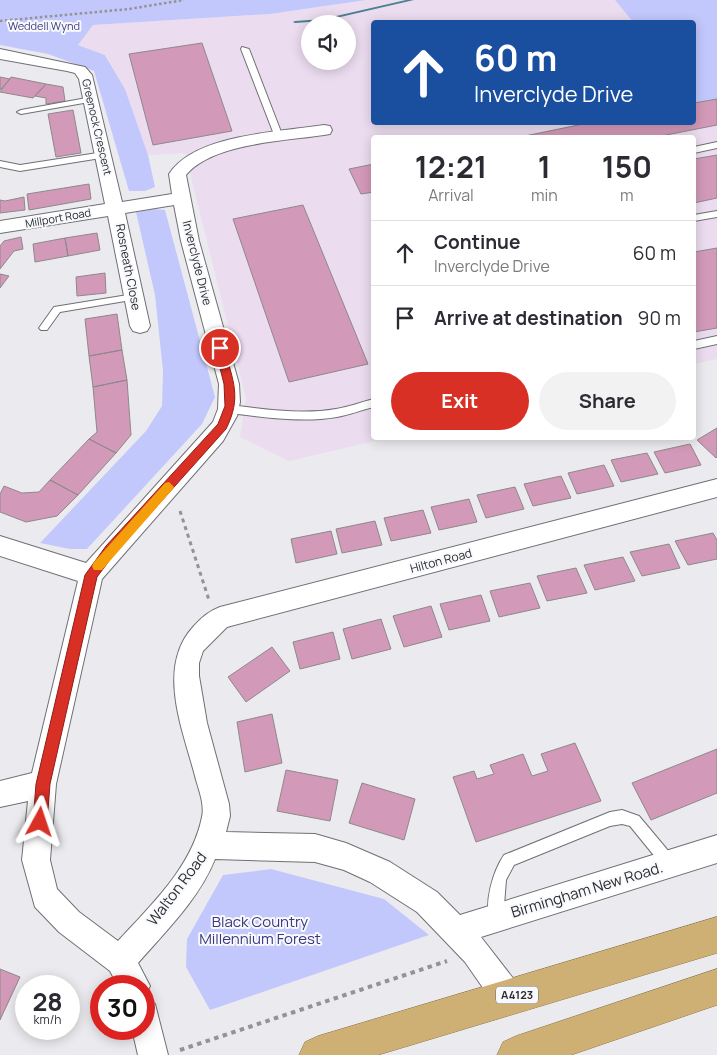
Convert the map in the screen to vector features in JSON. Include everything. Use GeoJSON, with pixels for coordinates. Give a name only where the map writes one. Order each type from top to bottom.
{"type":"FeatureCollection","features":[{"type":"Feature","properties":{"kind":"highway","name":"A4123"},"geometry":{"type":"LineString","coordinates":[[318,1055],[465,1008],[717,935]]}},
{"type":"Feature","properties":{"kind":"highway"},"geometry":{"type":"LineString","coordinates":[[516,1055],[717,987]]}},
{"type":"Feature","properties":{"kind":"street","name":"Greenock Crescent"},"geometry":{"type":"LineString","coordinates":[[0,54],[80,70],[87,78],[116,208]]}},
{"type":"Feature","properties":{"kind":"street","name":"Inverclyde Drive"},"geometry":{"type":"LineString","coordinates":[[91,575],[110,550],[222,426],[230,406],[229,384],[190,241],[177,174],[187,162],[203,154],[242,144],[324,130]]}},
{"type":"Feature","properties":{"kind":"street","name":"Millport Road"},"geometry":{"type":"LineString","coordinates":[[0,227],[181,198]]}},
{"type":"Feature","properties":{"kind":"street","name":"Rosneath Close"},"geometry":{"type":"LineString","coordinates":[[116,208],[140,326]]}},
{"type":"Feature","properties":{"kind":"street","name":"Hilton Road"},"geometry":{"type":"LineString","coordinates":[[187,662],[195,644],[206,628],[220,618],[717,488]]}},
{"type":"Feature","properties":{"kind":"street"},"geometry":{"type":"LineString","coordinates":[[0,546],[91,575],[43,784],[36,860],[45,897],[69,922],[120,960],[129,975]]}},
{"type":"Feature","properties":{"kind":"street","name":"Walton Road"},"geometry":{"type":"LineString","coordinates":[[120,960],[196,868],[210,844],[217,814],[188,691],[187,662]]}},
{"type":"Feature","properties":{"kind":"street"},"geometry":{"type":"LineString","coordinates":[[0,794],[43,784]]}},
{"type":"Feature","properties":{"kind":"street"},"geometry":{"type":"LineString","coordinates":[[210,844],[315,848],[346,857],[380,872],[427,902],[475,952],[508,997]]}},
{"type":"Feature","properties":{"kind":"street","name":"Birmingham New Road."},"geometry":{"type":"LineString","coordinates":[[456,931],[717,849]]}},
{"type":"Feature","properties":{"kind":"street"},"geometry":{"type":"LineString","coordinates":[[155,1036],[164,1053]]}},
{"type":"Feature","properties":{"kind":"lane"},"geometry":{"type":"LineString","coordinates":[[245,50],[279,137]]}},
{"type":"Feature","properties":{"kind":"lane"},"geometry":{"type":"LineString","coordinates":[[21,112],[92,99]]}},
{"type":"Feature","properties":{"kind":"lane"},"geometry":{"type":"LineString","coordinates":[[696,150],[717,146]]}},
{"type":"Feature","properties":{"kind":"lane"},"geometry":{"type":"LineString","coordinates":[[0,164],[20,168],[104,155]]}},
{"type":"Feature","properties":{"kind":"lane"},"geometry":{"type":"LineString","coordinates":[[696,218],[717,214]]}},
{"type":"Feature","properties":{"kind":"lane"},"geometry":{"type":"LineString","coordinates":[[44,328],[57,309],[134,297]]}},
{"type":"Feature","properties":{"kind":"lane"},"geometry":{"type":"LineString","coordinates":[[696,345],[717,340]]}},
{"type":"Feature","properties":{"kind":"lane"},"geometry":{"type":"LineString","coordinates":[[229,409],[268,414],[320,414],[336,413],[371,404]]}},
{"type":"Feature","properties":{"kind":"lane"},"geometry":{"type":"LineString","coordinates":[[496,918],[497,888],[503,867],[509,860],[610,819],[622,817],[634,821],[670,864]]}},
{"type":"Feature","properties":{"kind":"path"},"geometry":{"type":"LineString","coordinates":[[0,20],[129,9],[184,0]]}},
{"type":"Feature","properties":{"kind":"path"},"geometry":{"type":"LineString","coordinates":[[171,484],[215,621]]}},
{"type":"Feature","properties":{"kind":"path"},"geometry":{"type":"LineString","coordinates":[[164,1053],[475,952]]}},
{"type":"Feature","properties":{"kind":"shaded area"},"geometry":{"type":"Polygon","coordinates":[[[366,0],[615,0],[631,20],[371,20],[371,125],[696,125],[696,102],[697,104],[717,100],[717,359],[696,364],[696,135],[371,135],[371,440],[379,440],[289,461],[240,437],[246,398],[185,153],[148,155],[125,89],[106,55],[78,45],[93,25],[270,14],[366,0]]]}},
{"type":"Feature","properties":{"kind":"green space","name":"Weddell Wynd"},"geometry":{"type":"Polygon","coordinates":[[[0,0],[366,0],[270,14],[93,25],[78,45],[105,55],[125,89],[148,155],[155,187],[145,191],[129,191],[94,71],[48,54],[0,45],[0,0]]]}},
{"type":"Feature","properties":{"kind":"green space"},"geometry":{"type":"Polygon","coordinates":[[[615,0],[717,0],[717,100],[697,104],[696,102],[696,20],[631,20],[615,0]]]}},
{"type":"Feature","properties":{"kind":"green space"},"geometry":{"type":"Polygon","coordinates":[[[154,209],[165,210],[215,397],[202,424],[87,549],[70,549],[40,543],[146,431],[162,406],[163,371],[155,295],[136,212],[154,209]]]}},
{"type":"Feature","properties":{"kind":"green space","name":"Black Country Millennium Forest"},"geometry":{"type":"Polygon","coordinates":[[[271,869],[384,899],[429,935],[210,1010],[186,967],[187,939],[223,875],[271,869]]]}},
{"type":"Feature","properties":{"kind":"building"},"geometry":{"type":"Polygon","coordinates":[[[202,43],[232,131],[153,145],[129,54],[202,43]]]}},
{"type":"Feature","properties":{"kind":"building"},"geometry":{"type":"Polygon","coordinates":[[[0,77],[10,79],[0,90],[0,77]]]}},
{"type":"Feature","properties":{"kind":"building"},"geometry":{"type":"Polygon","coordinates":[[[11,77],[46,84],[33,98],[0,92],[11,77]]]}},
{"type":"Feature","properties":{"kind":"building"},"geometry":{"type":"Polygon","coordinates":[[[46,84],[63,87],[65,101],[46,104],[46,98],[35,96],[46,84]]]}},
{"type":"Feature","properties":{"kind":"building"},"geometry":{"type":"Polygon","coordinates":[[[717,99],[717,125],[666,135],[530,135],[578,125],[696,125],[696,103],[717,99]]]}},
{"type":"Feature","properties":{"kind":"building"},"geometry":{"type":"Polygon","coordinates":[[[73,110],[81,153],[56,157],[48,114],[73,110]]]}},
{"type":"Feature","properties":{"kind":"building"},"geometry":{"type":"Polygon","coordinates":[[[717,155],[717,198],[696,203],[696,159],[717,155]]]}},
{"type":"Feature","properties":{"kind":"building"},"geometry":{"type":"Polygon","coordinates":[[[371,165],[371,192],[361,194],[349,169],[371,165]]]}},
{"type":"Feature","properties":{"kind":"building"},"geometry":{"type":"Polygon","coordinates":[[[89,184],[91,199],[29,210],[27,194],[89,184]]]}},
{"type":"Feature","properties":{"kind":"building"},"geometry":{"type":"Polygon","coordinates":[[[24,197],[25,210],[0,213],[0,200],[5,201],[24,197]]]}},
{"type":"Feature","properties":{"kind":"building"},"geometry":{"type":"Polygon","coordinates":[[[303,205],[368,364],[289,382],[233,219],[303,205]]]}},
{"type":"Feature","properties":{"kind":"building"},"geometry":{"type":"Polygon","coordinates":[[[97,233],[100,250],[68,256],[65,238],[97,233]]]}},
{"type":"Feature","properties":{"kind":"building"},"geometry":{"type":"Polygon","coordinates":[[[21,237],[23,249],[14,251],[0,269],[0,246],[4,241],[21,237]]]}},
{"type":"Feature","properties":{"kind":"building"},"geometry":{"type":"Polygon","coordinates":[[[65,238],[68,256],[35,262],[33,244],[65,238]]]}},
{"type":"Feature","properties":{"kind":"building"},"geometry":{"type":"Polygon","coordinates":[[[717,248],[717,328],[696,332],[696,252],[717,248]]]}},
{"type":"Feature","properties":{"kind":"building"},"geometry":{"type":"Polygon","coordinates":[[[105,273],[106,293],[77,296],[76,277],[105,273]]]}},
{"type":"Feature","properties":{"kind":"building"},"geometry":{"type":"Polygon","coordinates":[[[0,274],[9,276],[0,288],[0,274]]]}},
{"type":"Feature","properties":{"kind":"building"},"geometry":{"type":"Polygon","coordinates":[[[117,314],[122,350],[89,356],[85,319],[117,314]]]}},
{"type":"Feature","properties":{"kind":"building"},"geometry":{"type":"Polygon","coordinates":[[[122,350],[127,380],[93,387],[89,356],[122,350]]]}},
{"type":"Feature","properties":{"kind":"building"},"geometry":{"type":"Polygon","coordinates":[[[127,380],[131,435],[116,453],[89,439],[97,432],[93,387],[127,380]]]}},
{"type":"Feature","properties":{"kind":"building"},"geometry":{"type":"Polygon","coordinates":[[[717,428],[717,457],[716,458],[697,440],[717,428]]]}},
{"type":"Feature","properties":{"kind":"building"},"geometry":{"type":"Polygon","coordinates":[[[89,439],[116,453],[78,495],[50,480],[89,439]]]}},
{"type":"Feature","properties":{"kind":"building"},"geometry":{"type":"Polygon","coordinates":[[[690,444],[701,465],[665,473],[654,452],[690,444]]]}},
{"type":"Feature","properties":{"kind":"building"},"geometry":{"type":"Polygon","coordinates":[[[647,453],[658,474],[621,482],[611,460],[647,453]]]}},
{"type":"Feature","properties":{"kind":"building"},"geometry":{"type":"Polygon","coordinates":[[[604,465],[614,486],[577,494],[568,473],[604,465]]]}},
{"type":"Feature","properties":{"kind":"building"},"geometry":{"type":"Polygon","coordinates":[[[561,476],[571,498],[533,506],[524,484],[561,476]]]}},
{"type":"Feature","properties":{"kind":"building"},"geometry":{"type":"Polygon","coordinates":[[[50,480],[78,495],[57,516],[26,522],[0,512],[0,494],[4,486],[22,493],[39,492],[50,480]]]}},
{"type":"Feature","properties":{"kind":"building"},"geometry":{"type":"Polygon","coordinates":[[[515,487],[524,509],[486,518],[477,495],[515,487]]]}},
{"type":"Feature","properties":{"kind":"building"},"geometry":{"type":"Polygon","coordinates":[[[469,499],[477,522],[439,530],[431,507],[469,499]]]}},
{"type":"Feature","properties":{"kind":"building"},"geometry":{"type":"Polygon","coordinates":[[[423,510],[431,533],[391,541],[384,518],[423,510]]]}},
{"type":"Feature","properties":{"kind":"building"},"geometry":{"type":"Polygon","coordinates":[[[375,521],[382,545],[342,553],[336,529],[375,521]]]}},
{"type":"Feature","properties":{"kind":"building"},"geometry":{"type":"Polygon","coordinates":[[[331,531],[337,554],[296,563],[291,539],[331,531]]]}},
{"type":"Feature","properties":{"kind":"building"},"geometry":{"type":"Polygon","coordinates":[[[713,533],[717,540],[717,559],[688,565],[675,541],[713,533]]]}},
{"type":"Feature","properties":{"kind":"building"},"geometry":{"type":"Polygon","coordinates":[[[669,544],[680,568],[642,576],[630,552],[669,544]]]}},
{"type":"Feature","properties":{"kind":"building"},"geometry":{"type":"Polygon","coordinates":[[[623,557],[635,581],[595,590],[584,565],[623,557]]]}},
{"type":"Feature","properties":{"kind":"building"},"geometry":{"type":"Polygon","coordinates":[[[576,568],[587,593],[547,601],[537,576],[576,568]]]}},
{"type":"Feature","properties":{"kind":"building"},"geometry":{"type":"Polygon","coordinates":[[[530,583],[540,608],[499,617],[490,591],[530,583]]]}},
{"type":"Feature","properties":{"kind":"building"},"geometry":{"type":"Polygon","coordinates":[[[481,595],[490,621],[449,630],[440,604],[481,595]]]}},
{"type":"Feature","properties":{"kind":"building"},"geometry":{"type":"Polygon","coordinates":[[[431,606],[442,637],[404,647],[393,616],[431,606]]]}},
{"type":"Feature","properties":{"kind":"building"},"geometry":{"type":"Polygon","coordinates":[[[381,619],[391,649],[352,659],[343,629],[381,619]]]}},
{"type":"Feature","properties":{"kind":"building"},"geometry":{"type":"Polygon","coordinates":[[[333,632],[340,659],[300,669],[293,642],[333,632]]]}},
{"type":"Feature","properties":{"kind":"building"},"geometry":{"type":"Polygon","coordinates":[[[272,647],[290,671],[246,702],[228,677],[272,647]]]}},
{"type":"Feature","properties":{"kind":"building"},"geometry":{"type":"Polygon","coordinates":[[[272,714],[282,763],[245,772],[237,722],[272,714]]]}},
{"type":"Feature","properties":{"kind":"building"},"geometry":{"type":"Polygon","coordinates":[[[575,743],[601,801],[476,842],[453,777],[474,771],[477,779],[494,774],[490,765],[523,754],[532,776],[548,771],[541,754],[575,743]]]}},
{"type":"Feature","properties":{"kind":"building"},"geometry":{"type":"Polygon","coordinates":[[[717,749],[717,793],[651,820],[632,783],[717,749]]]}},
{"type":"Feature","properties":{"kind":"building"},"geometry":{"type":"Polygon","coordinates":[[[286,770],[338,780],[330,821],[277,811],[286,770]]]}},
{"type":"Feature","properties":{"kind":"building"},"geometry":{"type":"Polygon","coordinates":[[[362,783],[415,799],[404,840],[349,823],[362,783]]]}},
{"type":"Feature","properties":{"kind":"building"},"geometry":{"type":"Polygon","coordinates":[[[0,969],[15,975],[15,988],[0,1020],[0,969]]]}},
{"type":"Feature","properties":{"kind":"waterway"},"geometry":{"type":"LineString","coordinates":[[295,22],[323,20],[412,0]]}},
{"type":"Feature","properties":{"kind":"slow traffic"},"geometry":{"type":"LineString","coordinates":[[98,566],[110,550],[169,487]]}},
{"type":"Feature","properties":{"kind":"route"},"geometry":{"type":"LineString","coordinates":[[40,822],[43,784],[91,575],[110,550],[222,426],[230,406],[229,384],[220,348]]}}]}
